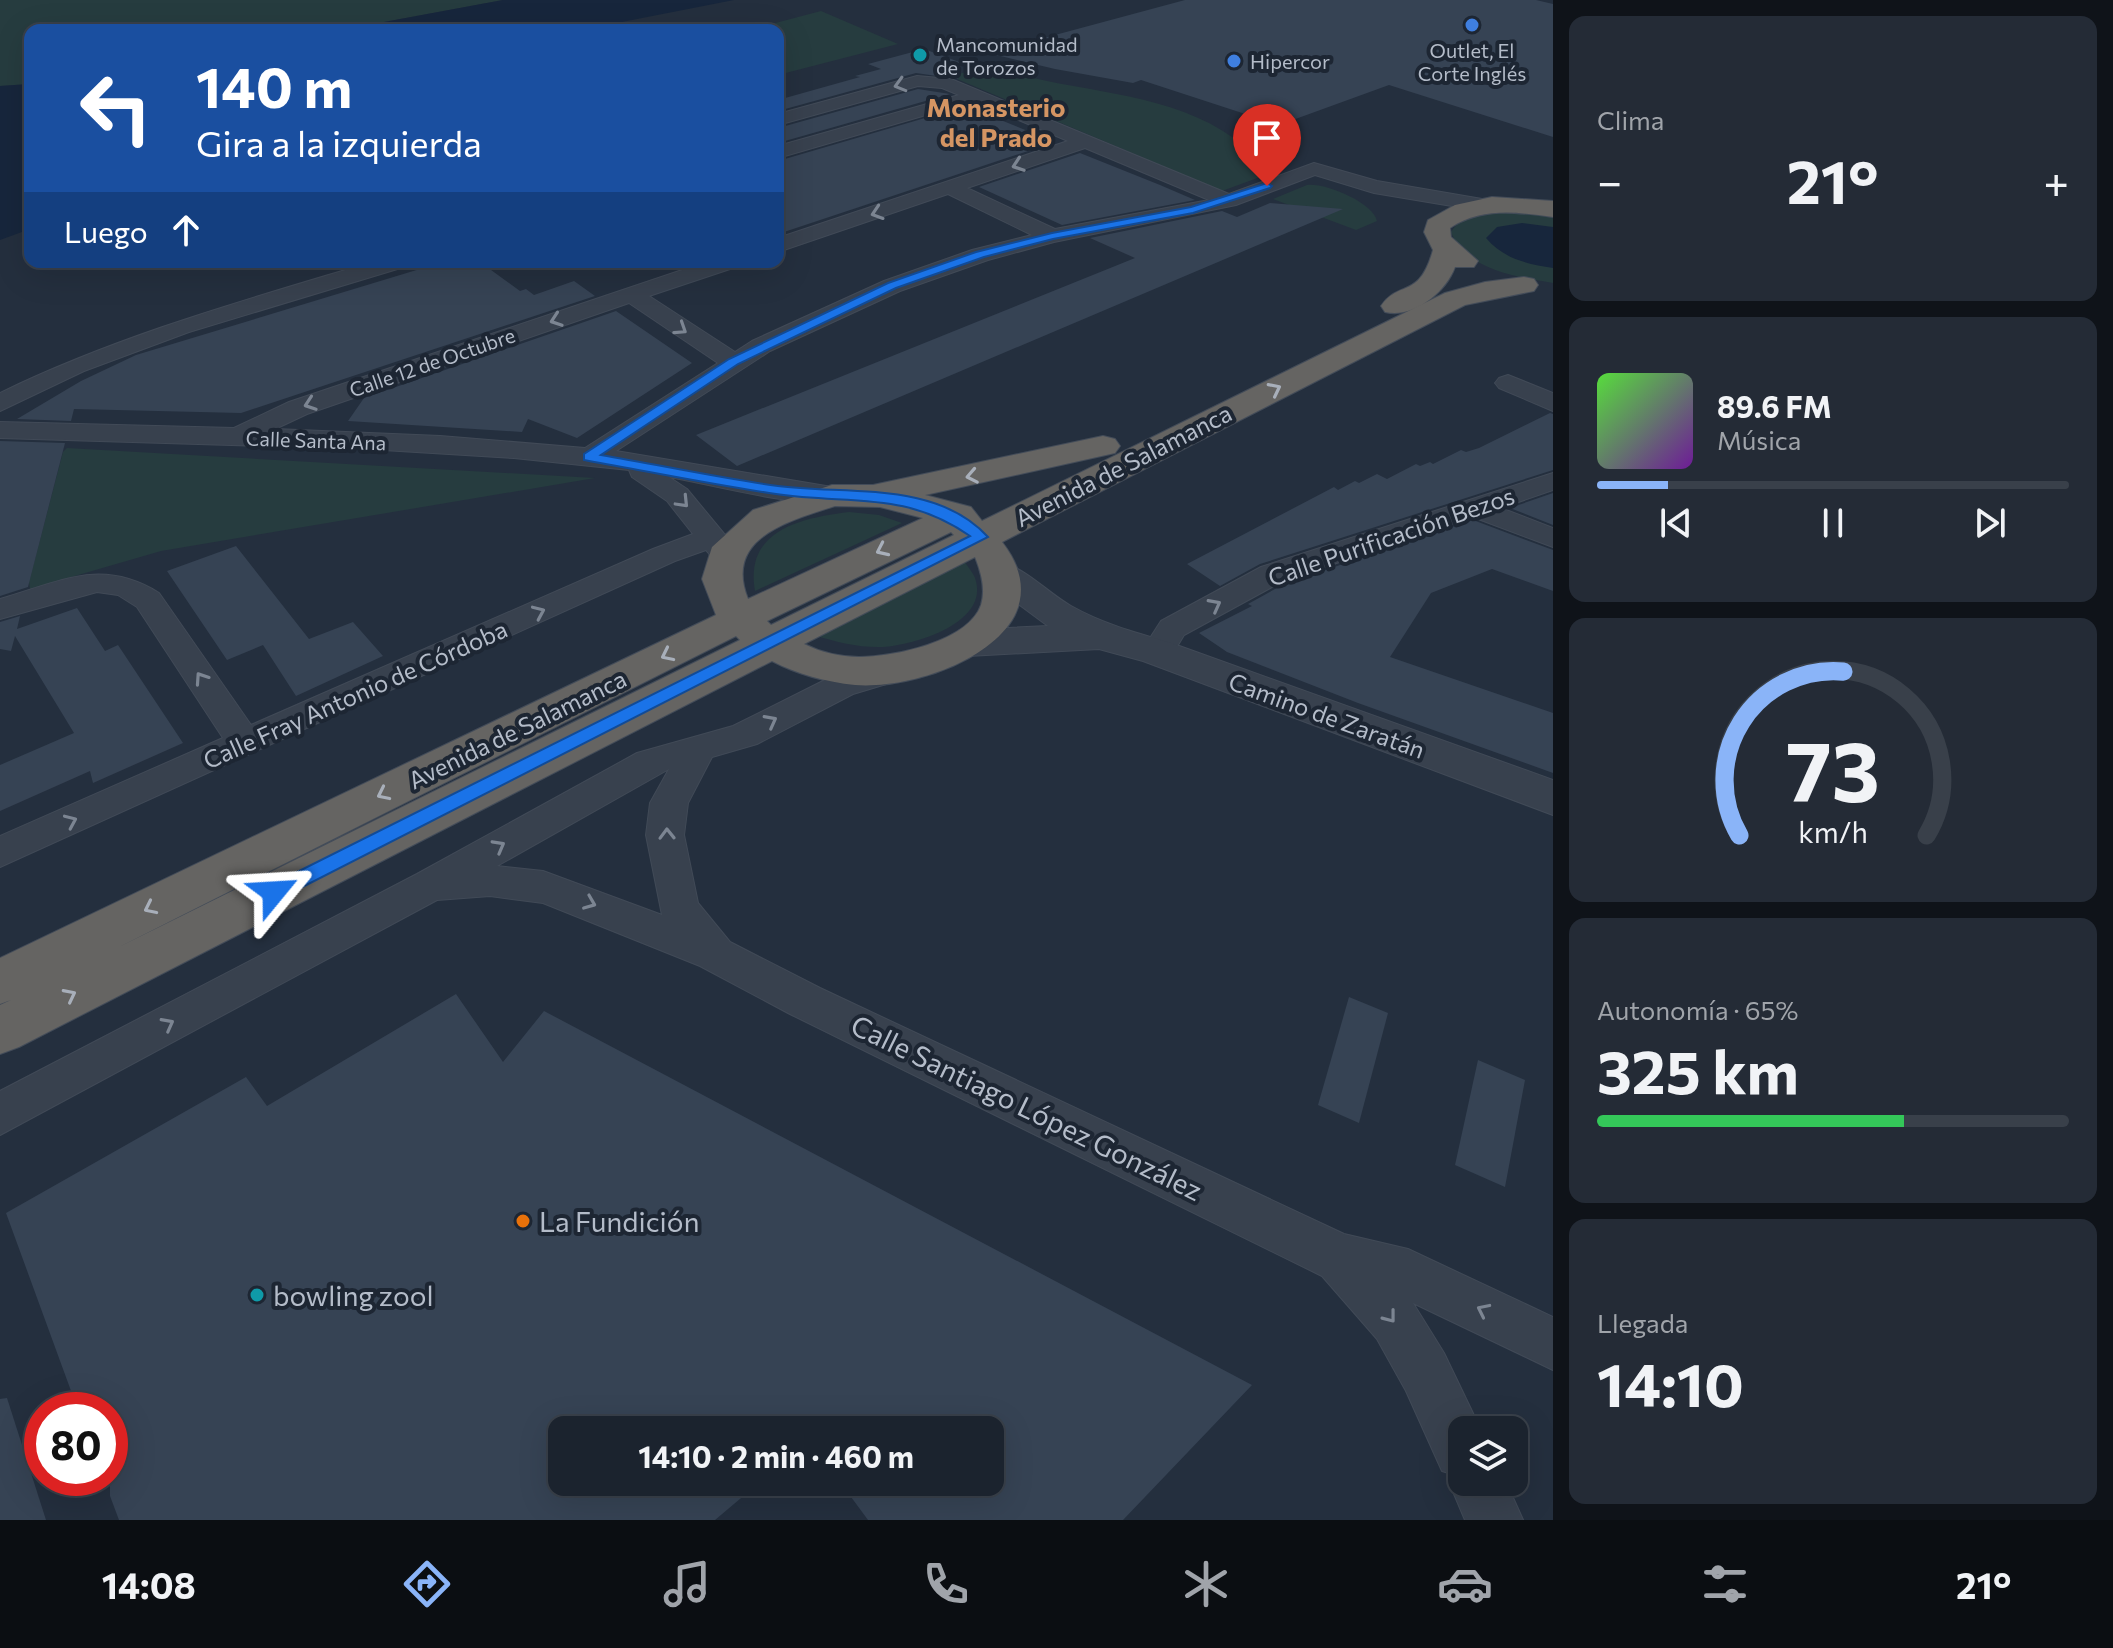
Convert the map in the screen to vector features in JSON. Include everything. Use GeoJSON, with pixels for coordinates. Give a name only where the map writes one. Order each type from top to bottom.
{"type":"FeatureCollection","features":[{"type":"Feature","properties":{"kind":"highway"},"geometry":{"type":"LineString","coordinates":[[1537,287],[1481,271],[1441,237],[1454,211],[1482,205],[1515,204],[1553,209]]}},
{"type":"Feature","properties":{"kind":"highway","name":"Avenida de Salamanca"},"geometry":{"type":"LineString","coordinates":[[983,547],[1103,446],[1427,289],[1441,275],[1441,237]]}},
{"type":"Feature","properties":{"kind":"highway","name":"Avenida de Salamanca"},"geometry":{"type":"LineString","coordinates":[[0,982],[752,632],[983,547],[1032,511],[1455,299],[1485,290],[1537,287]]}},
{"type":"Feature","properties":{"kind":"highway"},"geometry":{"type":"LineString","coordinates":[[846,496],[879,496],[920,504],[983,547],[1002,602],[997,612],[968,643],[909,666],[860,670],[813,663],[752,632],[722,593],[718,545],[772,512],[794,504],[1007,469],[1103,446]]}},
{"type":"Feature","properties":{"kind":"highway","name":"Avenida de Salamanca"},"geometry":{"type":"LineString","coordinates":[[0,1031],[752,632]]}},
{"type":"Feature","properties":{"kind":"street"},"geometry":{"type":"LineString","coordinates":[[784,118],[917,81],[945,83],[1229,201]]}},
{"type":"Feature","properties":{"kind":"street"},"geometry":{"type":"LineString","coordinates":[[784,150],[974,96]]}},
{"type":"Feature","properties":{"kind":"street"},"geometry":{"type":"LineString","coordinates":[[784,243],[1084,142]]}},
{"type":"Feature","properties":{"kind":"street"},"geometry":{"type":"LineString","coordinates":[[589,457],[733,362],[892,286],[980,255],[1052,236],[1229,201],[1314,169],[1374,187],[1482,205]]}},
{"type":"Feature","properties":{"kind":"street"},"geometry":{"type":"LineString","coordinates":[[1374,187],[1441,237]]}},
{"type":"Feature","properties":{"kind":"street"},"geometry":{"type":"LineString","coordinates":[[951,188],[1052,236]]}},
{"type":"Feature","properties":{"kind":"street"},"geometry":{"type":"LineString","coordinates":[[0,403],[75,366],[181,327],[376,268]]}},
{"type":"Feature","properties":{"kind":"street","name":"Calle 12 de Octubre"},"geometry":{"type":"LineString","coordinates":[[237,437],[298,408],[710,268]]}},
{"type":"Feature","properties":{"kind":"street"},"geometry":{"type":"LineString","coordinates":[[630,294],[733,362]]}},
{"type":"Feature","properties":{"kind":"street"},"geometry":{"type":"LineString","coordinates":[[1508,383],[1553,403]]}},
{"type":"Feature","properties":{"kind":"street","name":"Calle Santa Ana"},"geometry":{"type":"LineString","coordinates":[[0,430],[361,441],[589,457],[777,490],[846,496]]}},
{"type":"Feature","properties":{"kind":"street","name":"Calle Santa Ana"},"geometry":{"type":"LineString","coordinates":[[630,464],[677,495],[718,545]]}},
{"type":"Feature","properties":{"kind":"street","name":"Calle Purificación Bezos"},"geometry":{"type":"LineString","coordinates":[[1157,652],[1172,628],[1272,574],[1553,481]]}},
{"type":"Feature","properties":{"kind":"street"},"geometry":{"type":"LineString","coordinates":[[1476,508],[1553,538]]}},
{"type":"Feature","properties":{"kind":"street","name":"Calle Fray Antonio de Córdoba"},"geometry":{"type":"LineString","coordinates":[[0,852],[664,555],[718,545]]}},
{"type":"Feature","properties":{"kind":"street","name":"Camino de Zaratán"},"geometry":{"type":"LineString","coordinates":[[983,547],[1054,615],[1099,637],[1157,652],[1553,798]]}},
{"type":"Feature","properties":{"kind":"street"},"geometry":{"type":"LineString","coordinates":[[0,609],[96,582],[126,586],[148,600],[245,743]]}},
{"type":"Feature","properties":{"kind":"street","name":"Camino de Zaratán"},"geometry":{"type":"LineString","coordinates":[[968,643],[1099,637]]}},
{"type":"Feature","properties":{"kind":"street"},"geometry":{"type":"LineString","coordinates":[[0,1114],[431,885],[650,762],[745,735],[841,686],[909,666]]}},
{"type":"Feature","properties":{"kind":"street","name":"Calle Santiago López González"},"geometry":{"type":"LineString","coordinates":[[699,748],[669,803],[665,835],[679,909],[715,954]]}},
{"type":"Feature","properties":{"kind":"street","name":"Calle Santiago López González"},"geometry":{"type":"LineString","coordinates":[[431,885],[490,881],[543,887],[715,954],[805,1001],[1340,1258],[1408,1274],[1553,1344]]}},
{"type":"Feature","properties":{"kind":"street","name":"Calle Santiago López González"},"geometry":{"type":"LineString","coordinates":[[1340,1258],[1395,1321],[1425,1372],[1448,1421]]}},
{"type":"Feature","properties":{"kind":"street"},"geometry":{"type":"LineString","coordinates":[[1483,1496],[1494,1520]]}},
{"type":"Feature","properties":{"kind":"green space"},"geometry":{"type":"Polygon","coordinates":[[[0,0],[503,0],[373,24],[24,24],[24,84],[0,86],[0,0]]]}},
{"type":"Feature","properties":{"kind":"green space"},"geometry":{"type":"Polygon","coordinates":[[[821,11],[898,44],[784,73],[784,24],[772,24],[821,11]]]}},
{"type":"Feature","properties":{"kind":"green space"},"geometry":{"type":"Polygon","coordinates":[[[991,66],[1178,110],[1208,122],[1235,139],[1271,173],[1222,191],[950,76],[991,66]]]}},
{"type":"Feature","properties":{"kind":"green space"},"geometry":{"type":"Polygon","coordinates":[[[1307,185],[1326,187],[1358,201],[1374,214],[1377,221],[1356,230],[1273,199],[1307,185]]]}},
{"type":"Feature","properties":{"kind":"green space"},"geometry":{"type":"Polygon","coordinates":[[[1496,211],[1553,216],[1553,283],[1494,270],[1468,255],[1458,245],[1451,232],[1460,222],[1496,211]]]}},
{"type":"Feature","properties":{"kind":"green space"},"geometry":{"type":"Polygon","coordinates":[[[67,448],[595,478],[161,551],[30,589],[29,582],[63,452],[67,448]]]}},
{"type":"Feature","properties":{"kind":"green space"},"geometry":{"type":"Polygon","coordinates":[[[849,512],[879,515],[902,523],[755,591],[754,570],[758,554],[767,541],[795,524],[849,512]]]}},
{"type":"Feature","properties":{"kind":"green space"},"geometry":{"type":"Polygon","coordinates":[[[965,562],[975,578],[977,594],[972,607],[947,629],[913,642],[883,647],[857,646],[816,636],[965,562]]]}},
{"type":"Feature","properties":{"kind":"water"},"geometry":{"type":"Polygon","coordinates":[[[503,0],[734,0],[612,24],[373,24],[503,0]]]}},
{"type":"Feature","properties":{"kind":"water"},"geometry":{"type":"Polygon","coordinates":[[[24,84],[24,231],[0,240],[0,86],[24,84]]]}},
{"type":"Feature","properties":{"kind":"water"},"geometry":{"type":"Polygon","coordinates":[[[1522,223],[1553,227],[1553,268],[1516,259],[1500,251],[1486,238],[1497,227],[1522,223]]]}},
{"type":"Feature","properties":{"kind":"building","name":"Hipercor"},"geometry":{"type":"Polygon","coordinates":[[[1185,0],[1536,0],[1553,4],[1553,137],[1389,85],[1279,125],[1141,80],[1133,83],[988,53],[1185,0]]]}},
{"type":"Feature","properties":{"kind":"building"},"geometry":{"type":"Polygon","coordinates":[[[924,49],[962,63],[958,79],[916,73],[784,109],[784,98],[881,69],[868,64],[924,49]]]}},
{"type":"Feature","properties":{"kind":"building"},"geometry":{"type":"Polygon","coordinates":[[[918,89],[950,94],[784,141],[784,126],[918,89]]]}},
{"type":"Feature","properties":{"kind":"building"},"geometry":{"type":"Polygon","coordinates":[[[966,106],[1055,142],[784,232],[784,159],[966,106]]]}},
{"type":"Feature","properties":{"kind":"building"},"geometry":{"type":"Polygon","coordinates":[[[1080,153],[1195,200],[1062,225],[979,187],[1080,153]]]}},
{"type":"Feature","properties":{"kind":"building"},"geometry":{"type":"Polygon","coordinates":[[[1270,203],[1343,209],[737,466],[696,435],[1135,258],[1090,238],[1222,211],[1237,217],[1270,203]]]}},
{"type":"Feature","properties":{"kind":"building"},"geometry":{"type":"Polygon","coordinates":[[[423,268],[488,268],[520,291],[526,289],[534,295],[574,281],[595,296],[241,413],[74,409],[71,421],[17,419],[81,381],[136,355],[423,268]]]}},
{"type":"Feature","properties":{"kind":"building"},"geometry":{"type":"Polygon","coordinates":[[[616,311],[692,363],[577,438],[528,419],[522,432],[348,421],[364,398],[616,311]]]}},
{"type":"Feature","properties":{"kind":"building"},"geometry":{"type":"Polygon","coordinates":[[[1553,414],[1553,470],[1260,564],[1220,586],[1187,564],[1334,487],[1338,490],[1377,474],[1387,479],[1416,464],[1433,464],[1461,450],[1466,452],[1479,448],[1553,414]]]}},
{"type":"Feature","properties":{"kind":"building"},"geometry":{"type":"Polygon","coordinates":[[[0,441],[65,443],[28,587],[0,596],[0,441]]]}},
{"type":"Feature","properties":{"kind":"building"},"geometry":{"type":"Polygon","coordinates":[[[1553,493],[1553,525],[1510,508],[1553,493]]]}},
{"type":"Feature","properties":{"kind":"building"},"geometry":{"type":"Polygon","coordinates":[[[1473,520],[1553,550],[1553,591],[1492,569],[1431,593],[1390,657],[1553,713],[1553,773],[1227,652],[1199,633],[1252,606],[1248,604],[1284,584],[1473,520]]]}},
{"type":"Feature","properties":{"kind":"building"},"geometry":{"type":"Polygon","coordinates":[[[236,546],[309,639],[353,622],[383,656],[296,696],[263,645],[227,660],[167,571],[236,546]]]}},
{"type":"Feature","properties":{"kind":"building"},"geometry":{"type":"Polygon","coordinates":[[[77,608],[105,651],[118,645],[183,743],[93,783],[90,771],[0,811],[0,765],[74,733],[15,636],[11,651],[0,649],[0,622],[20,616],[17,629],[77,608]]]}},
{"type":"Feature","properties":{"kind":"building"},"geometry":{"type":"Polygon","coordinates":[[[456,994],[503,1062],[544,1011],[1252,1385],[1123,1520],[868,1520],[850,1496],[1004,1496],[1004,1416],[548,1416],[548,1496],[743,1496],[715,1520],[119,1520],[110,1496],[128,1496],[128,1392],[71,1392],[6,1213],[246,1077],[267,1106],[456,994]]]}},
{"type":"Feature","properties":{"kind":"building"},"geometry":{"type":"Polygon","coordinates":[[[1349,997],[1388,1013],[1359,1123],[1318,1105],[1349,997]]]}},
{"type":"Feature","properties":{"kind":"building"},"geometry":{"type":"Polygon","coordinates":[[[1478,1060],[1525,1080],[1505,1187],[1455,1165],[1478,1060]]]}},
{"type":"Feature","properties":{"kind":"building"},"geometry":{"type":"Polygon","coordinates":[[[7,1398],[24,1451],[24,1496],[38,1496],[46,1520],[0,1520],[0,1399],[7,1398]]]}},
{"type":"Feature","properties":{"kind":"place","name":"Outlet, El Corte Inglés"},"geometry":{"type":"Point","coordinates":[1472,25]}},
{"type":"Feature","properties":{"kind":"place","name":"Mancomunidad de Torozos"},"geometry":{"type":"Point","coordinates":[920,55]}},
{"type":"Feature","properties":{"kind":"place","name":"Hipercor"},"geometry":{"type":"Point","coordinates":[1234,61]}},
{"type":"Feature","properties":{"kind":"place","name":"La Fundición"},"geometry":{"type":"Point","coordinates":[523,1221]}},
{"type":"Feature","properties":{"kind":"place","name":"bowling zool"},"geometry":{"type":"Point","coordinates":[257,1295]}},
{"type":"Feature","properties":{"kind":"district","name":"Monasterio del Prado"},"geometry":{"type":"Point","coordinates":[996,121]}},
{"type":"Feature","properties":{"kind":"route"},"geometry":{"type":"LineString","coordinates":[[274,892],[980,537],[953,517],[920,504],[879,496],[832,496],[777,490],[589,457],[761,346],[892,286],[980,255],[1052,236],[1193,210],[1229,201],[1267,186]]}}]}
